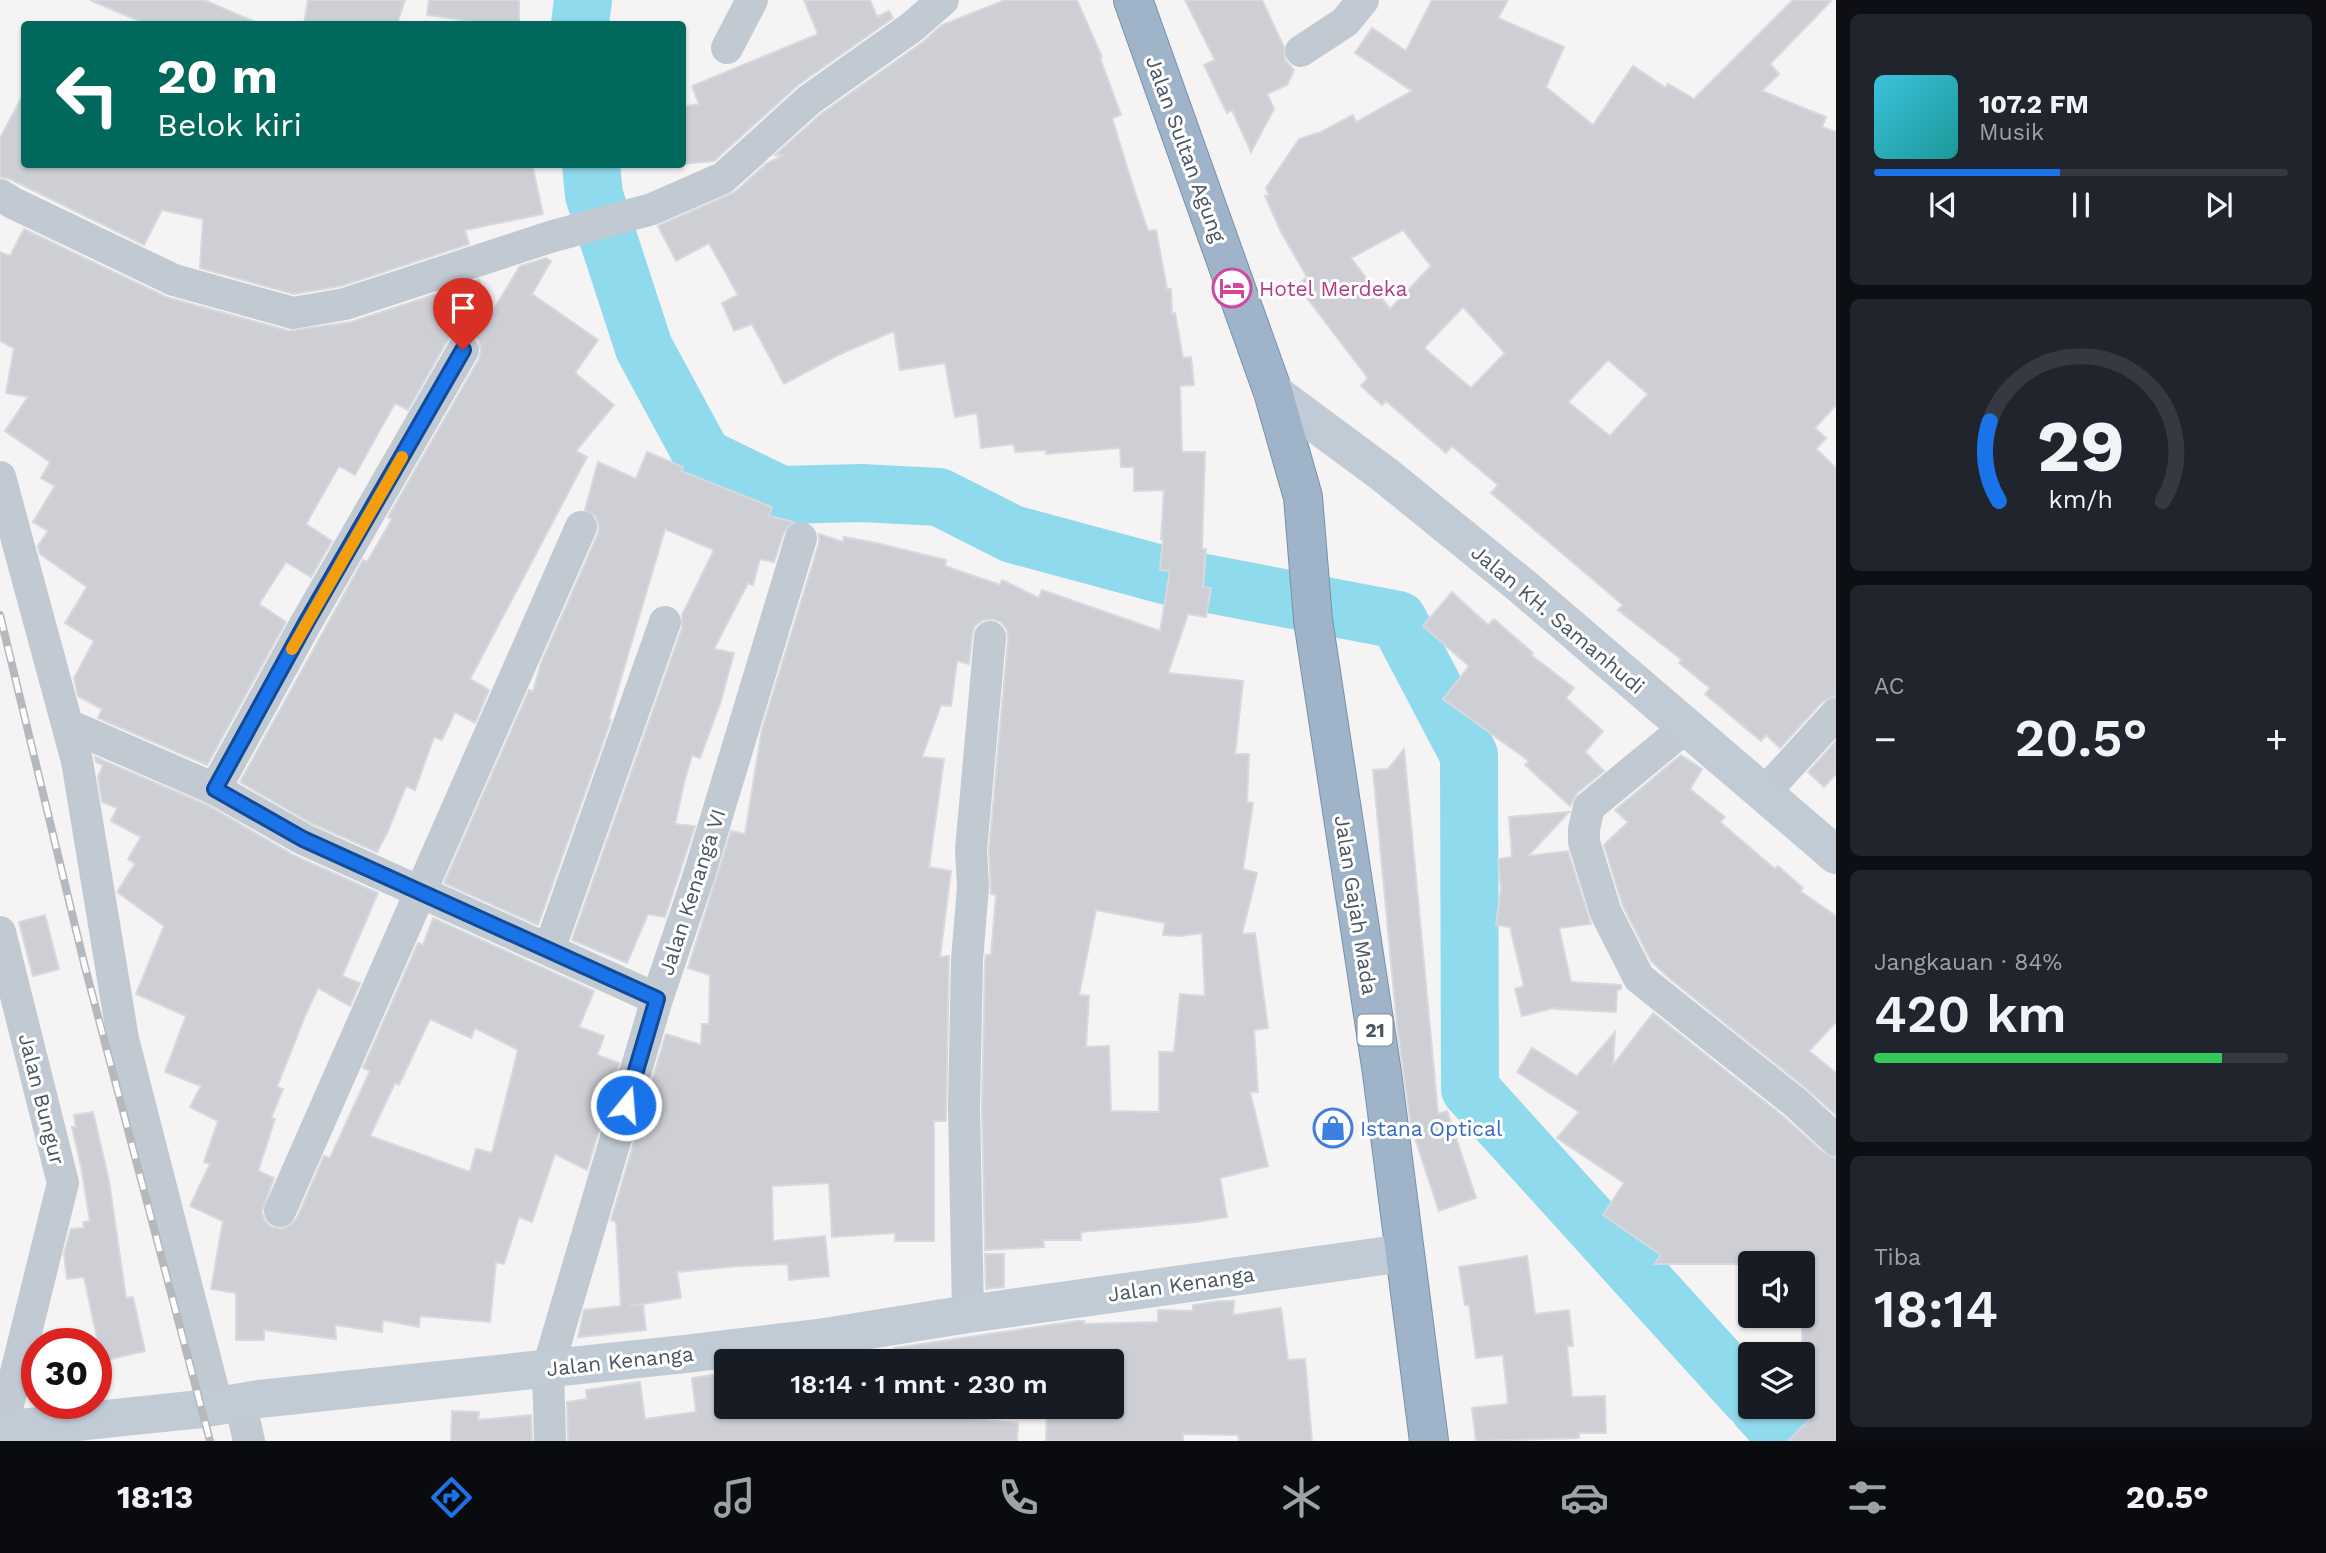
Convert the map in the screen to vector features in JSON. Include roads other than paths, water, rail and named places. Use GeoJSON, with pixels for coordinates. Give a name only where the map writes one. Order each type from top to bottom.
{"type":"FeatureCollection","features":[{"type":"Feature","properties":{"kind":"highway","name":"Jalan Sultan Agung"},"geometry":{"type":"LineString","coordinates":[[1133,0],[1273,392],[1303,497],[1313,620]]}},
{"type":"Feature","properties":{"kind":"highway","name":"Jalan Gajah Mada"},"geometry":{"type":"LineString","coordinates":[[1313,620],[1382,1073],[1429,1441]]}},
{"type":"Feature","properties":{"kind":"main road","name":"Jalan KH. Samanhudi"},"geometry":{"type":"LineString","coordinates":[[1273,392],[1385,475],[1523,587],[1836,855]]}},
{"type":"Feature","properties":{"kind":"main road","name":"Jalan Kenanga"},"geometry":{"type":"LineString","coordinates":[[1,1430],[825,1337],[968,1314],[1404,1253]]}},
{"type":"Feature","properties":{"kind":"street"},"geometry":{"type":"LineString","coordinates":[[727,48],[752,0]]}},
{"type":"Feature","properties":{"kind":"street"},"geometry":{"type":"LineString","coordinates":[[1301,51],[1346,22],[1363,0]]}},
{"type":"Feature","properties":{"kind":"street"},"geometry":{"type":"LineString","coordinates":[[0,195],[174,280],[293,313],[345,304],[550,237],[652,209],[723,178],[809,100],[912,27],[939,1]]}},
{"type":"Feature","properties":{"kind":"street"},"geometry":{"type":"LineString","coordinates":[[215,789],[306,623],[463,350]]}},
{"type":"Feature","properties":{"kind":"street"},"geometry":{"type":"LineString","coordinates":[[0,477],[77,761],[123,1039],[229,1404],[249,1441]]}},
{"type":"Feature","properties":{"kind":"street"},"geometry":{"type":"LineString","coordinates":[[280,1211],[581,527]]}},
{"type":"Feature","properties":{"kind":"street","name":"Jalan Kenanga VI"},"geometry":{"type":"LineString","coordinates":[[550,1441],[548,1368],[657,999],[699,875],[801,538]]}},
{"type":"Feature","properties":{"kind":"street"},"geometry":{"type":"LineString","coordinates":[[549,950],[665,622]]}},
{"type":"Feature","properties":{"kind":"street"},"geometry":{"type":"LineString","coordinates":[[968,1314],[964,1106],[967,960],[973,887],[971,850],[990,637]]}},
{"type":"Feature","properties":{"kind":"street"},"geometry":{"type":"LineString","coordinates":[[1764,793],[1836,714]]}},
{"type":"Feature","properties":{"kind":"street"},"geometry":{"type":"LineString","coordinates":[[68,725],[215,789],[303,839],[657,999]]}},
{"type":"Feature","properties":{"kind":"street"},"geometry":{"type":"LineString","coordinates":[[1686,727],[1589,807],[1584,842],[1606,913],[1639,978],[1796,1103],[1836,1140]]}},
{"type":"Feature","properties":{"kind":"street","name":"Jalan Bungur"},"geometry":{"type":"LineString","coordinates":[[0,932],[62,1183],[1,1430]]}},
{"type":"Feature","properties":{"kind":"waterway"},"geometry":{"type":"LineString","coordinates":[[580,21],[583,0]]}},
{"type":"Feature","properties":{"kind":"waterway"},"geometry":{"type":"LineString","coordinates":[[591,168],[594,195],[644,348],[703,457],[781,495],[861,493],[939,497],[1012,534],[1168,576],[1398,620],[1469,755],[1470,1089],[1738,1385]]}},
{"type":"Feature","properties":{"kind":"waterway"},"geometry":{"type":"LineString","coordinates":[[1769,1419],[1789,1441]]}},
{"type":"Feature","properties":{"kind":"railway"},"geometry":{"type":"LineString","coordinates":[[0,615],[85,967],[210,1441]]}},
{"type":"Feature","properties":{"kind":"place","name":"Hotel Merdeka"},"geometry":{"type":"Point","coordinates":[1232,288]}},
{"type":"Feature","properties":{"kind":"place","name":"Istana Optical"},"geometry":{"type":"Point","coordinates":[1333,1128]}}]}
